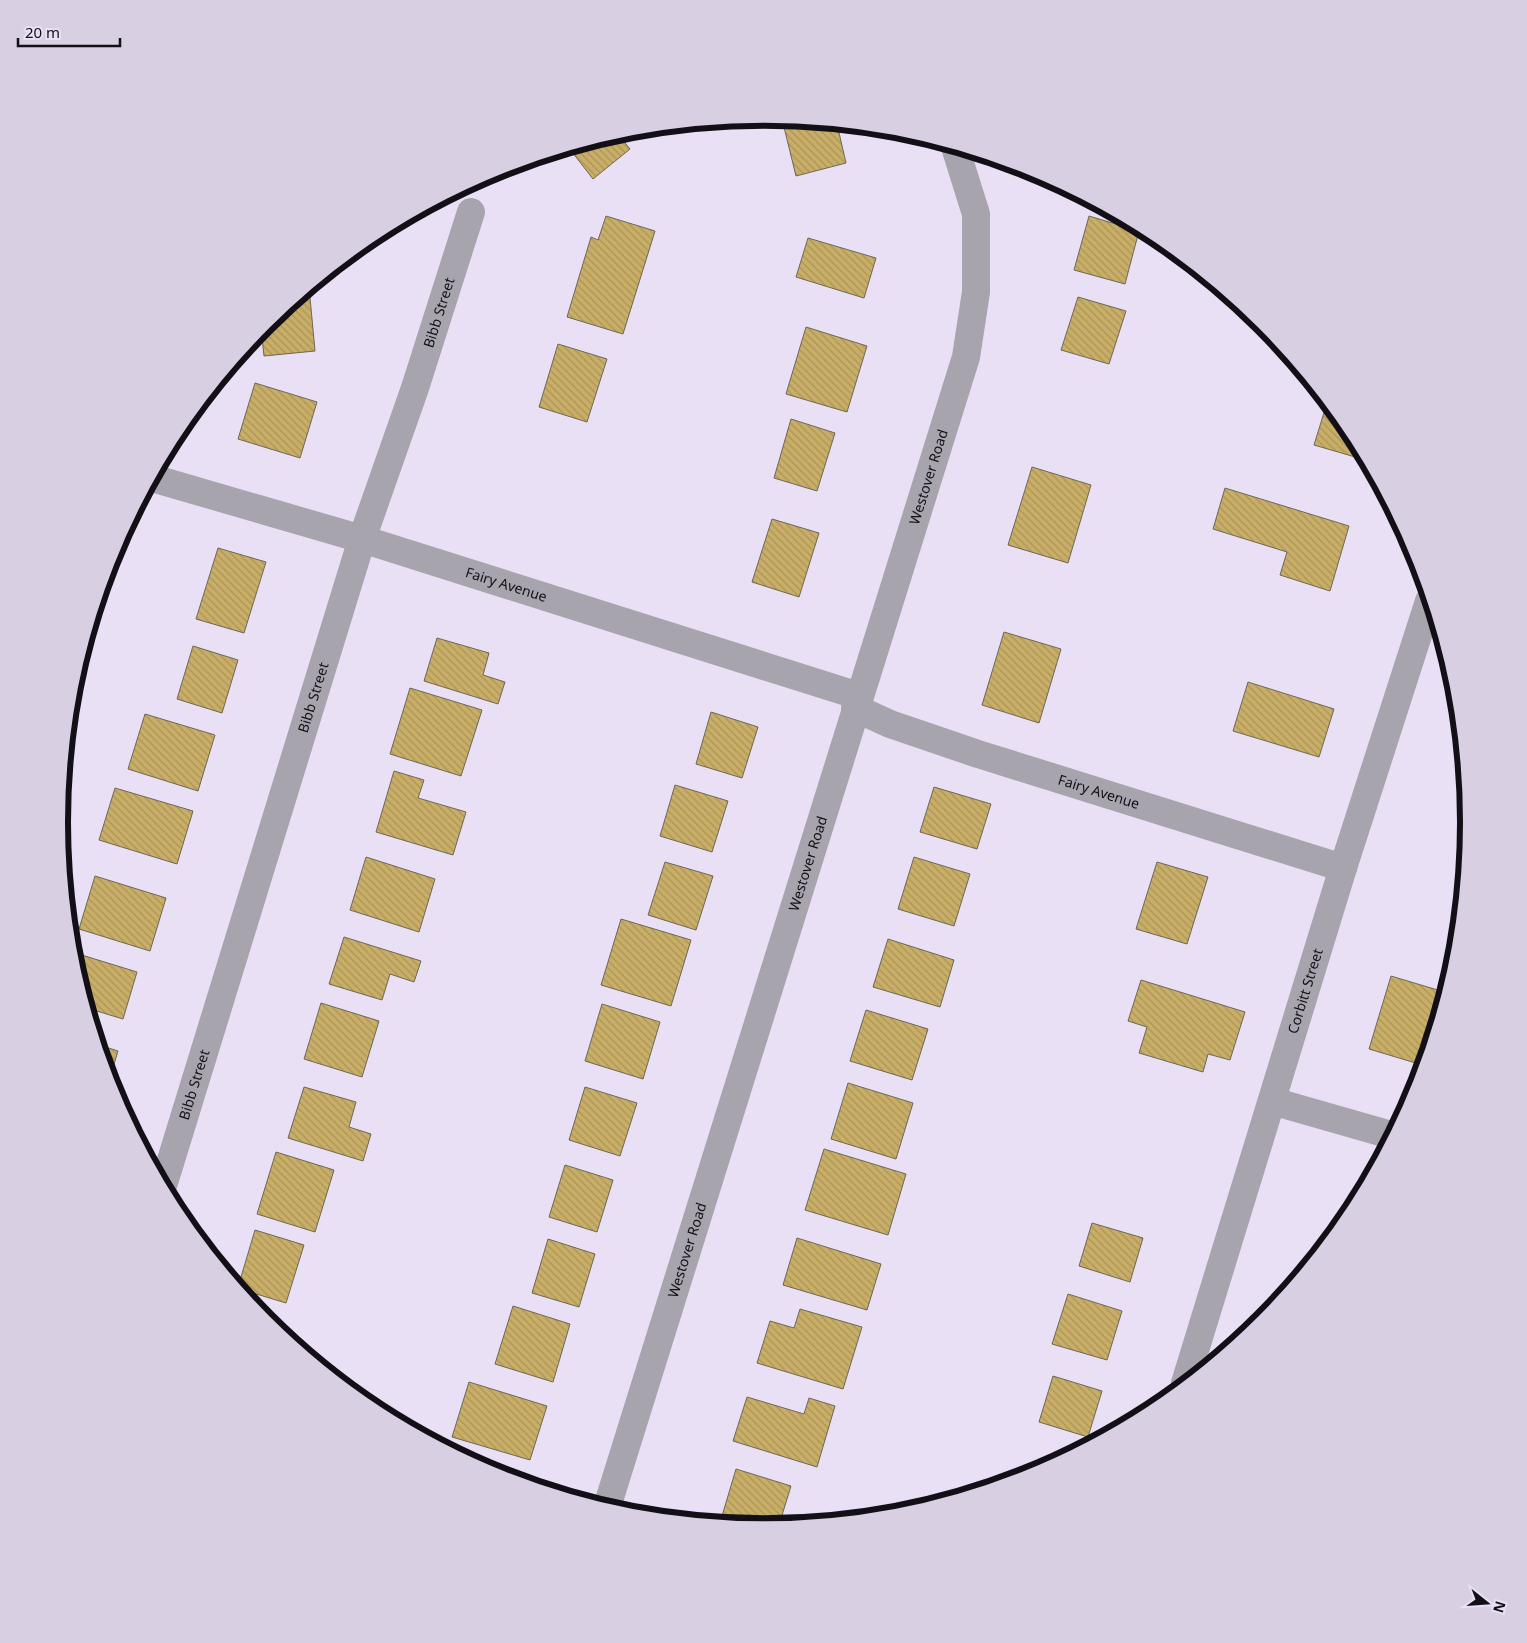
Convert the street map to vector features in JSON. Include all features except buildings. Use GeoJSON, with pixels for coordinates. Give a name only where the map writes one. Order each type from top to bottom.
{"type":"FeatureCollection","features":[{"type":"Feature","properties":{"kind":"street","name":"Westover Road"},"geometry":{"type":"LineString","coordinates":[[609,1500],[966,357],[976,292],[976,214],[957,153]]}},
{"type":"Feature","properties":{"kind":"street","name":"Bibb Street"},"geometry":{"type":"LineString","coordinates":[[166,1177],[362,539],[415,388],[471,212]]}},
{"type":"Feature","properties":{"kind":"street","name":"Fairy Avenue"},"geometry":{"type":"LineString","coordinates":[[157,480],[362,539],[857,702],[890,724],[978,754],[1344,868]]}},
{"type":"Feature","properties":{"kind":"street","name":"Corbitt Street"},"geometry":{"type":"LineString","coordinates":[[1188,1373],[1344,868],[1426,609]]}},
{"type":"Feature","properties":{"kind":"street"},"geometry":{"type":"LineString","coordinates":[[1272,1101],[1386,1133]]}}]}
